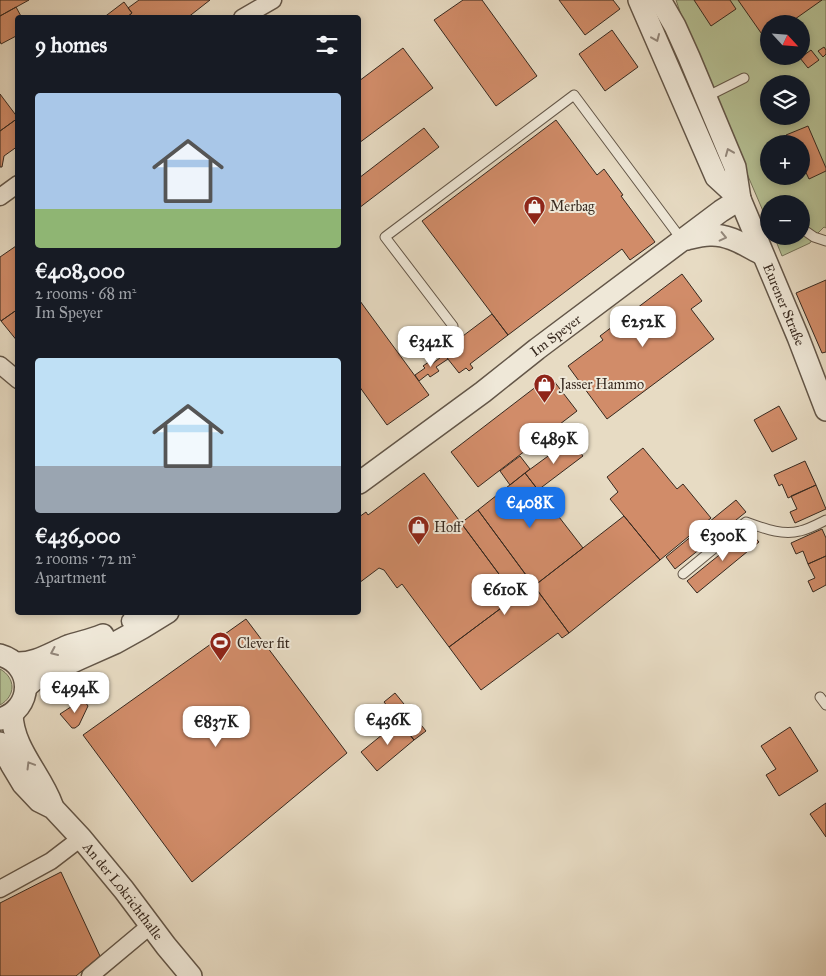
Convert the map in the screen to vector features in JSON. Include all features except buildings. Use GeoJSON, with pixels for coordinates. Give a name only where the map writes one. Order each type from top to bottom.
{"type":"FeatureCollection","features":[{"type":"Feature","properties":{"kind":"street"},"geometry":{"type":"LineString","coordinates":[[247,15],[273,0]]}},
{"type":"Feature","properties":{"kind":"street","name":"Eurener Straße"},"geometry":{"type":"LineString","coordinates":[[652,6],[675,26],[716,177],[740,200],[798,336],[821,380],[826,410]]}},
{"type":"Feature","properties":{"kind":"street"},"geometry":{"type":"LineString","coordinates":[[0,197],[15,186]]}},
{"type":"Feature","properties":{"kind":"street","name":"Im Speyer"},"geometry":{"type":"LineString","coordinates":[[363,477],[483,392],[682,240],[721,211],[740,200]]}},
{"type":"Feature","properties":{"kind":"street"},"geometry":{"type":"LineString","coordinates":[[682,240],[712,234],[733,239],[762,254]]}},
{"type":"Feature","properties":{"kind":"street"},"geometry":{"type":"LineString","coordinates":[[8,659],[29,662],[45,657],[69,646],[93,639],[138,615]]}},
{"type":"Feature","properties":{"kind":"street"},"geometry":{"type":"LineString","coordinates":[[26,687],[34,680],[115,644],[163,615]]}},
{"type":"Feature","properties":{"kind":"street"},"geometry":{"type":"LineString","coordinates":[[6,716],[22,701],[26,687],[23,672],[8,659]]}},
{"type":"Feature","properties":{"kind":"street","name":"An der Lokrichthalle"},"geometry":{"type":"LineString","coordinates":[[6,716],[12,724],[26,758],[48,794],[53,808]]}},
{"type":"Feature","properties":{"kind":"street","name":"An der Lokrichthalle"},"geometry":{"type":"LineString","coordinates":[[0,743],[23,784],[39,801],[53,808],[81,838],[191,976]]}},
{"type":"Feature","properties":{"kind":"street"},"geometry":{"type":"LineString","coordinates":[[0,889],[51,861],[81,838]]}},
{"type":"Feature","properties":{"kind":"street"},"geometry":{"type":"LineString","coordinates":[[90,976],[151,925]]}},
{"type":"Feature","properties":{"kind":"lane"},"geometry":{"type":"LineString","coordinates":[[696,103],[744,78]]}},
{"type":"Feature","properties":{"kind":"lane"},"geometry":{"type":"LineString","coordinates":[[454,326],[385,237],[574,95],[682,240]]}},
{"type":"Feature","properties":{"kind":"lane"},"geometry":{"type":"LineString","coordinates":[[810,234],[826,240]]}},
{"type":"Feature","properties":{"kind":"lane"},"geometry":{"type":"LineString","coordinates":[[683,574],[746,522],[783,532],[799,532],[826,520]]}},
{"type":"Feature","properties":{"kind":"lane"},"geometry":{"type":"LineString","coordinates":[[820,696],[826,705]]}},
{"type":"Feature","properties":{"kind":"green space"},"geometry":{"type":"Polygon","coordinates":[[[676,0],[826,0],[826,228],[824,227],[810,243],[810,195],[760,195],[760,204],[690,41],[676,0]]]}},
{"type":"Feature","properties":{"kind":"green space"},"geometry":{"type":"Polygon","coordinates":[[[778,245],[806,245],[782,256],[778,245]]]}},
{"type":"Feature","properties":{"kind":"green space"},"geometry":{"type":"Polygon","coordinates":[[[0,669],[9,677],[12,687],[9,697],[0,705],[0,669]]]}},
{"type":"Feature","properties":{"kind":"place","name":"Merbag"},"geometry":{"type":"Point","coordinates":[534,225]}},
{"type":"Feature","properties":{"kind":"place","name":"Jasser Hammo"},"geometry":{"type":"Point","coordinates":[544,403]}},
{"type":"Feature","properties":{"kind":"place","name":"Hoff"},"geometry":{"type":"Point","coordinates":[418,546]}},
{"type":"Feature","properties":{"kind":"place","name":"Clever fit"},"geometry":{"type":"Point","coordinates":[221,662]}}]}
